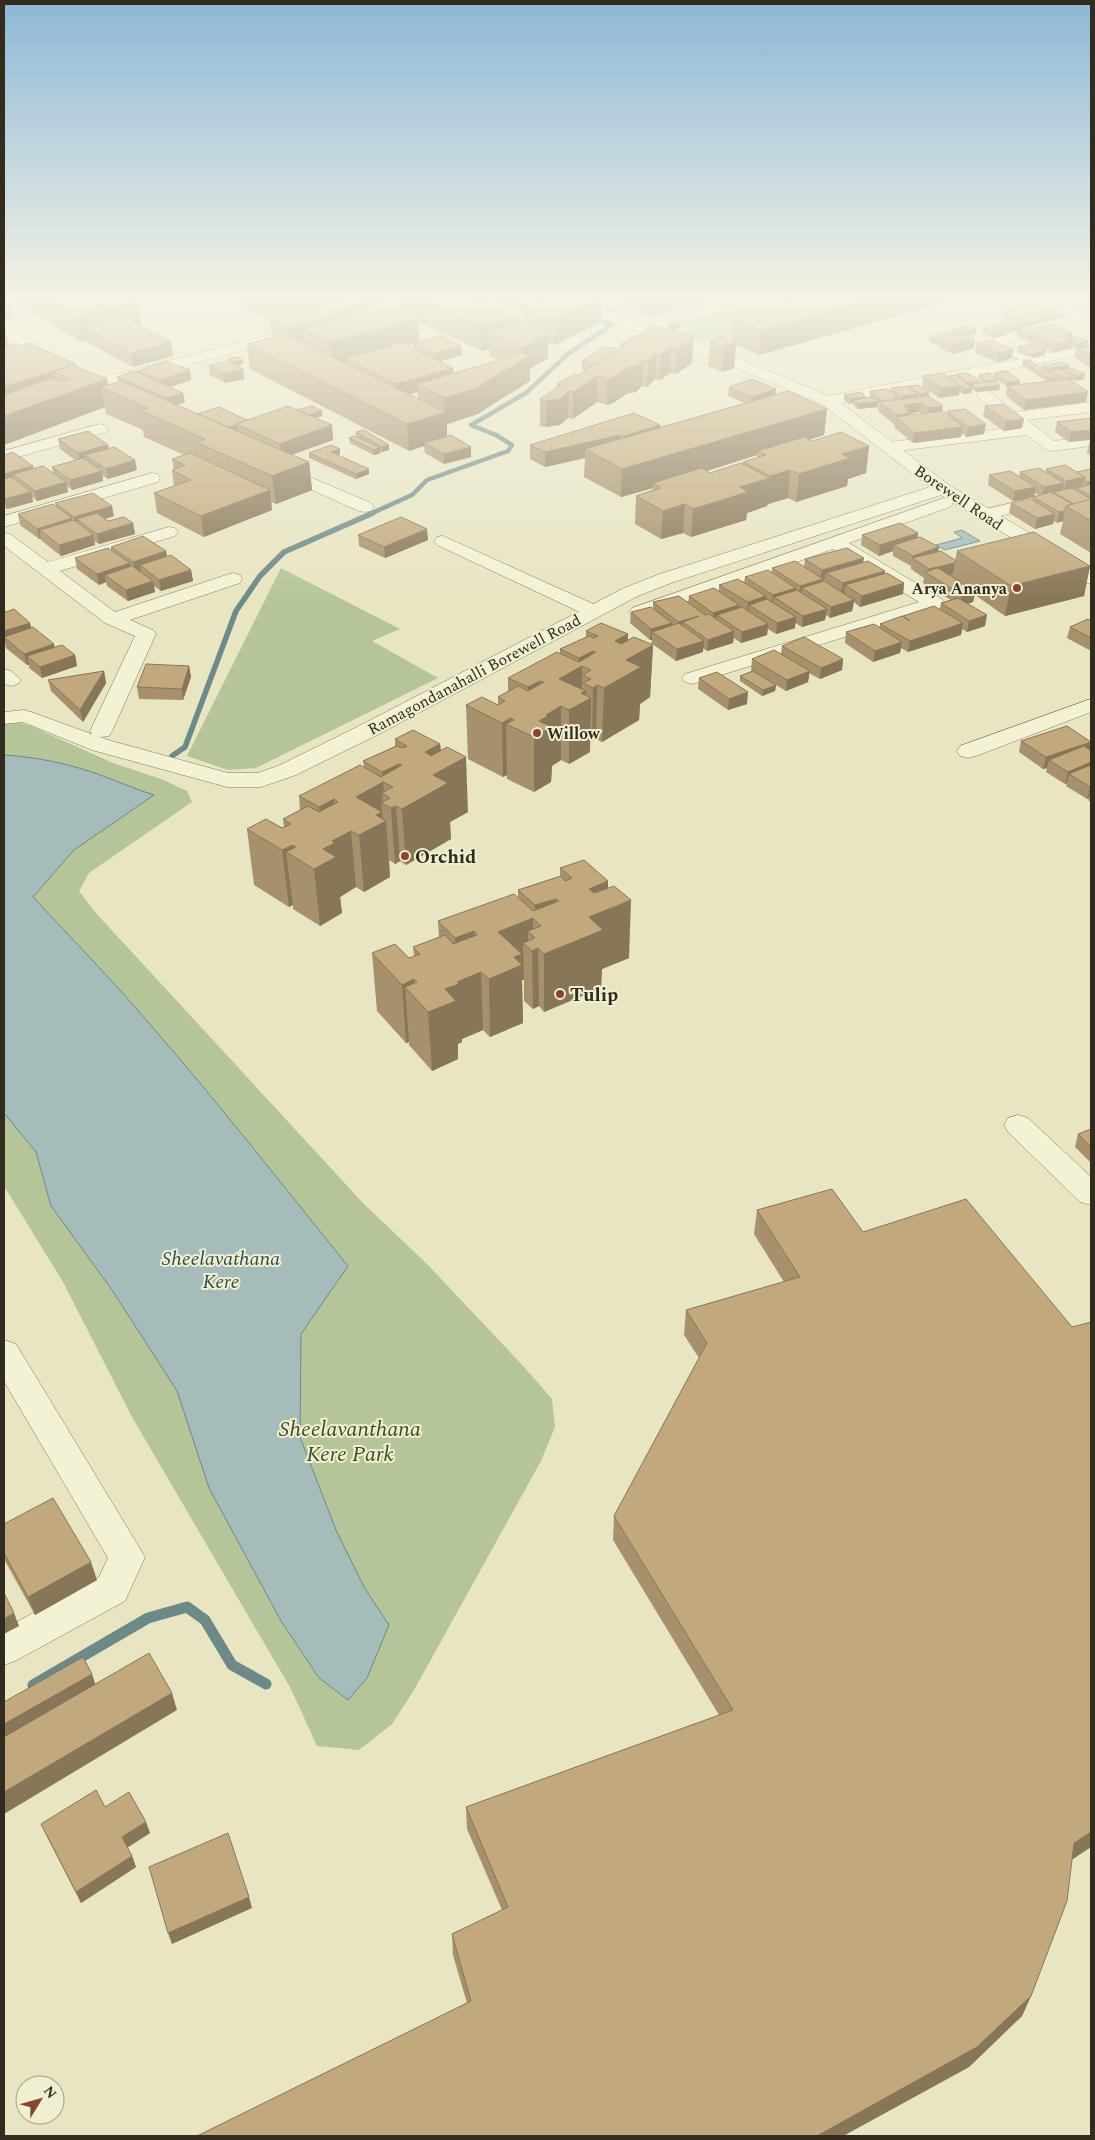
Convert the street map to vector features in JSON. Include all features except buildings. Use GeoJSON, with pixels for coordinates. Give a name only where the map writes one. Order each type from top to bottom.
{"type":"FeatureCollection","features":[{"type":"Feature","properties":{"kind":"street"},"geometry":{"type":"LineString","coordinates":[[828,401],[834,400]]}},
{"type":"Feature","properties":{"kind":"street"},"geometry":{"type":"LineString","coordinates":[[991,400],[1051,446],[1091,441]]}},
{"type":"Feature","properties":{"kind":"street","name":"Borewell Road"},"geometry":{"type":"LineString","coordinates":[[828,401],[890,447],[944,496],[984,515],[1091,578]]}},
{"type":"Feature","properties":{"kind":"street"},"geometry":{"type":"LineString","coordinates":[[1014,417],[1091,407]]}},
{"type":"Feature","properties":{"kind":"street"},"geometry":{"type":"LineString","coordinates":[[4,456],[100,429]]}},
{"type":"Feature","properties":{"kind":"street"},"geometry":{"type":"LineString","coordinates":[[890,447],[1031,430]]}},
{"type":"Feature","properties":{"kind":"street"},"geometry":{"type":"LineString","coordinates":[[262,462],[365,507]]}},
{"type":"Feature","properties":{"kind":"street"},"geometry":{"type":"LineString","coordinates":[[4,522],[152,478]]}},
{"type":"Feature","properties":{"kind":"street"},"geometry":{"type":"LineString","coordinates":[[984,515],[1091,489]]}},
{"type":"Feature","properties":{"kind":"street"},"geometry":{"type":"LineString","coordinates":[[638,612],[835,542],[944,496]]}},
{"type":"Feature","properties":{"kind":"street","name":"Ramagondanahalli Borewell Road"},"geometry":{"type":"LineString","coordinates":[[4,718],[24,716],[39,720],[100,745],[228,780],[261,780],[288,770],[373,728],[632,592],[664,579],[944,496]]}},
{"type":"Feature","properties":{"kind":"street"},"geometry":{"type":"LineString","coordinates":[[46,569],[169,532]]}},
{"type":"Feature","properties":{"kind":"street"},"geometry":{"type":"LineString","coordinates":[[4,538],[112,619],[146,634],[101,730]]}},
{"type":"Feature","properties":{"kind":"street"},"geometry":{"type":"LineString","coordinates":[[443,541],[593,611]]}},
{"type":"Feature","properties":{"kind":"street"},"geometry":{"type":"LineString","coordinates":[[692,678],[935,603],[835,542]]}},
{"type":"Feature","properties":{"kind":"street"},"geometry":{"type":"LineString","coordinates":[[112,619],[233,579]]}},
{"type":"Feature","properties":{"kind":"street"},"geometry":{"type":"LineString","coordinates":[[968,751],[1091,705]]}},
{"type":"Feature","properties":{"kind":"street"},"geometry":{"type":"LineString","coordinates":[[1018,1125],[1091,1194]]}},
{"type":"Feature","properties":{"kind":"street"},"geometry":{"type":"LineString","coordinates":[[4,1354],[127,1557],[112,1588],[4,1648]]}},
{"type":"Feature","properties":{"kind":"green space"},"geometry":{"type":"Polygon","coordinates":[[[281,568],[400,629],[372,641],[438,678],[256,768],[228,770],[187,756],[281,568]]]}},
{"type":"Feature","properties":{"kind":"green space","name":"Sheelavanthana Kere Park"},"geometry":{"type":"Polygon","coordinates":[[[4,722],[31,726],[113,763],[161,779],[187,791],[192,802],[89,873],[79,891],[95,912],[363,1203],[428,1265],[552,1399],[555,1427],[541,1461],[414,1690],[392,1724],[359,1750],[317,1746],[291,1689],[132,1417],[63,1282],[4,1186],[4,722]]]}},
{"type":"Feature","properties":{"kind":"water"},"geometry":{"type":"Polygon","coordinates":[[[962,530],[980,541],[945,550],[936,545],[962,538],[954,532],[962,530]]]}},
{"type":"Feature","properties":{"kind":"water","name":"Sheelavathana Kere"},"geometry":{"type":"Polygon","coordinates":[[[4,755],[29,757],[66,765],[154,795],[74,850],[33,897],[124,995],[179,1058],[348,1266],[301,1334],[300,1437],[336,1530],[364,1587],[389,1625],[367,1678],[348,1700],[319,1678],[281,1621],[209,1488],[177,1391],[112,1290],[51,1206],[36,1152],[4,1113],[4,755]]]}},
{"type":"Feature","properties":{"kind":"waterway"},"geometry":{"type":"LineString","coordinates":[[370,514],[412,495],[427,480],[508,451],[512,445],[496,435],[471,425],[514,400]]}},
{"type":"Feature","properties":{"kind":"waterway"},"geometry":{"type":"LineString","coordinates":[[172,756],[185,747],[236,611],[260,576],[284,552],[373,513]]}},
{"type":"Feature","properties":{"kind":"waterway"},"geometry":{"type":"LineString","coordinates":[[33,1685],[148,1618],[187,1607],[205,1620],[232,1665],[266,1684]]}},
{"type":"Feature","properties":{"kind":"place","name":"Arya Ananya"},"geometry":{"type":"Point","coordinates":[1017,588]}},
{"type":"Feature","properties":{"kind":"place","name":"Willow"},"geometry":{"type":"Point","coordinates":[537,733]}},
{"type":"Feature","properties":{"kind":"place","name":"Orchid"},"geometry":{"type":"Point","coordinates":[405,856]}},
{"type":"Feature","properties":{"kind":"place","name":"Tulip"},"geometry":{"type":"Point","coordinates":[560,994]}}]}
